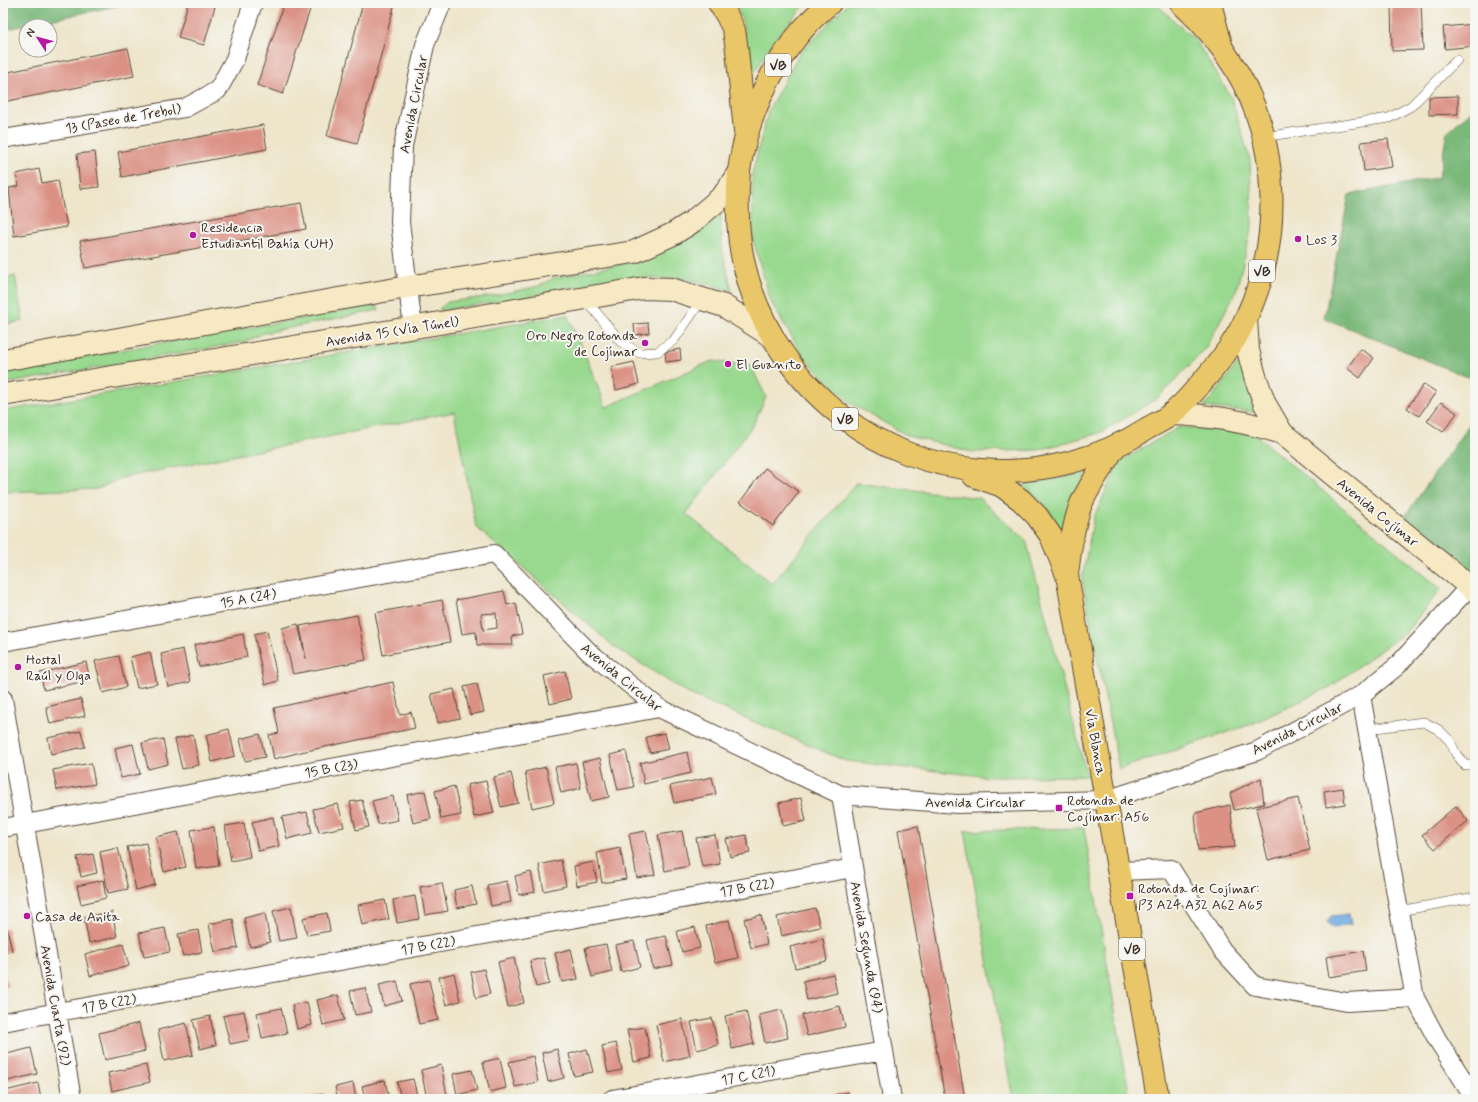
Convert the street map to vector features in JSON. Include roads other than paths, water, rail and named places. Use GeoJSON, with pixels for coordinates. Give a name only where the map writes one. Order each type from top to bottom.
{"type":"FeatureCollection","features":[{"type":"Feature","properties":{"kind":"main road"},"geometry":{"type":"LineString","coordinates":[[719,3],[734,30],[746,139]]}},
{"type":"Feature","properties":{"kind":"main road","name":"VB"},"geometry":{"type":"LineString","coordinates":[[830,3],[799,35],[776,67],[758,102],[746,139],[739,172],[738,216],[742,254],[756,301],[771,336],[794,369],[811,389],[830,407],[851,423],[896,449],[921,458],[947,465],[995,471],[1032,470],[1068,463],[1115,447],[1136,436],[1171,414],[1214,370],[1246,319],[1263,269],[1269,240],[1272,211],[1271,182],[1267,153],[1260,124],[1250,96],[1237,70],[1221,45],[1199,20],[1181,3]]}},
{"type":"Feature","properties":{"kind":"main road","name":"VB"},"geometry":{"type":"LineString","coordinates":[[1210,3],[1221,45]]}},
{"type":"Feature","properties":{"kind":"main road"},"geometry":{"type":"LineString","coordinates":[[3,360],[407,287],[634,252],[673,234],[692,222],[723,196],[739,172]]}},
{"type":"Feature","properties":{"kind":"main road","name":"Avenida 15 (Vía Túnel)"},"geometry":{"type":"LineString","coordinates":[[3,395],[413,328],[644,288],[672,289],[703,298],[724,306],[771,336]]}},
{"type":"Feature","properties":{"kind":"main road","name":"Avenida Cojímar"},"geometry":{"type":"LineString","coordinates":[[1246,319],[1248,350],[1255,376],[1265,404],[1282,433],[1472,589]]}},
{"type":"Feature","properties":{"kind":"main road","name":"Avenida Cojímar"},"geometry":{"type":"LineString","coordinates":[[1171,414],[1225,418],[1258,425],[1282,433]]}},
{"type":"Feature","properties":{"kind":"main road","name":"Vía Blanca"},"geometry":{"type":"LineString","coordinates":[[1067,575],[1071,542],[1081,504],[1115,447]]}},
{"type":"Feature","properties":{"kind":"main road","name":"Vía Blanca"},"geometry":{"type":"LineString","coordinates":[[947,465],[1002,486],[1021,500],[1036,516],[1051,536],[1067,575],[1158,1099]]}},
{"type":"Feature","properties":{"kind":"street","name":"13 (Paseo de Trebol)"},"geometry":{"type":"LineString","coordinates":[[3,139],[185,108],[212,94],[218,90],[236,59],[253,3]]}},
{"type":"Feature","properties":{"kind":"street","name":"Avenida Circular"},"geometry":{"type":"LineString","coordinates":[[413,328],[400,222],[403,146],[425,45],[442,3]]}},
{"type":"Feature","properties":{"kind":"street","name":"Avenida Circular"},"geometry":{"type":"LineString","coordinates":[[494,554],[589,652],[659,708],[841,794],[956,804],[1106,800],[1257,751],[1361,695],[1396,667],[1472,589]]}},
{"type":"Feature","properties":{"kind":"street","name":"15 A (24)"},"geometry":{"type":"LineString","coordinates":[[3,642],[494,554]]}},
{"type":"Feature","properties":{"kind":"street"},"geometry":{"type":"LineString","coordinates":[[1361,695],[1398,911],[1415,998],[1437,1038],[1474,1094]]}},
{"type":"Feature","properties":{"kind":"street","name":"Avenida Cuarta (92)"},"geometry":{"type":"LineString","coordinates":[[3,699],[72,1099]]}},
{"type":"Feature","properties":{"kind":"street","name":"15 B (23)"},"geometry":{"type":"LineString","coordinates":[[3,828],[659,708]]}},
{"type":"Feature","properties":{"kind":"street","name":"Avenida Segunda (94)"},"geometry":{"type":"LineString","coordinates":[[841,794],[892,1099]]}},
{"type":"Feature","properties":{"kind":"street","name":"17 B (22)"},"geometry":{"type":"LineString","coordinates":[[3,1022],[853,868]]}},
{"type":"Feature","properties":{"kind":"street"},"geometry":{"type":"LineString","coordinates":[[1119,871],[1171,869],[1222,950],[1255,986],[1347,1002],[1415,998]]}},
{"type":"Feature","properties":{"kind":"street","name":"17 C (21)"},"geometry":{"type":"LineString","coordinates":[[612,1099],[884,1051]]}},
{"type":"Feature","properties":{"kind":"lane"},"geometry":{"type":"LineString","coordinates":[[1263,137],[1389,118],[1411,106],[1457,60]]}},
{"type":"Feature","properties":{"kind":"lane"},"geometry":{"type":"LineString","coordinates":[[584,298],[621,342],[640,353],[657,352],[674,340],[703,298]]}},
{"type":"Feature","properties":{"kind":"lane"},"geometry":{"type":"LineString","coordinates":[[1367,729],[1424,722],[1438,730],[1450,741],[1456,754],[1465,765],[1475,765]]}},
{"type":"Feature","properties":{"kind":"lane"},"geometry":{"type":"LineString","coordinates":[[1398,911],[1475,897]]}},
{"type":"Feature","properties":{"kind":"water"},"geometry":{"type":"Polygon","coordinates":[[[1349,914],[1351,924],[1332,928],[1327,922],[1331,916],[1349,914]]]}},
{"type":"Feature","properties":{"kind":"place","name":"Residencia Estudiantil Bahía (UH)"},"geometry":{"type":"Point","coordinates":[193,235]}},
{"type":"Feature","properties":{"kind":"place","name":"Los 3"},"geometry":{"type":"Point","coordinates":[1298,239]}},
{"type":"Feature","properties":{"kind":"place","name":"Oro Negro Rotonda de Cojímar"},"geometry":{"type":"Point","coordinates":[645,343]}},
{"type":"Feature","properties":{"kind":"place","name":"El Guanito"},"geometry":{"type":"Point","coordinates":[728,364]}},
{"type":"Feature","properties":{"kind":"place","name":"Hostal Raúl y Olga"},"geometry":{"type":"Point","coordinates":[18,667]}},
{"type":"Feature","properties":{"kind":"place","name":"Rotonda de Cojímar: A56"},"geometry":{"type":"Point","coordinates":[1059,808]}},
{"type":"Feature","properties":{"kind":"place","name":"Rotonda de Cojímar: P3 A24 A32 A62 A65"},"geometry":{"type":"Point","coordinates":[1130,896]}},
{"type":"Feature","properties":{"kind":"place","name":"Casa de Anita"},"geometry":{"type":"Point","coordinates":[27,916]}}]}
